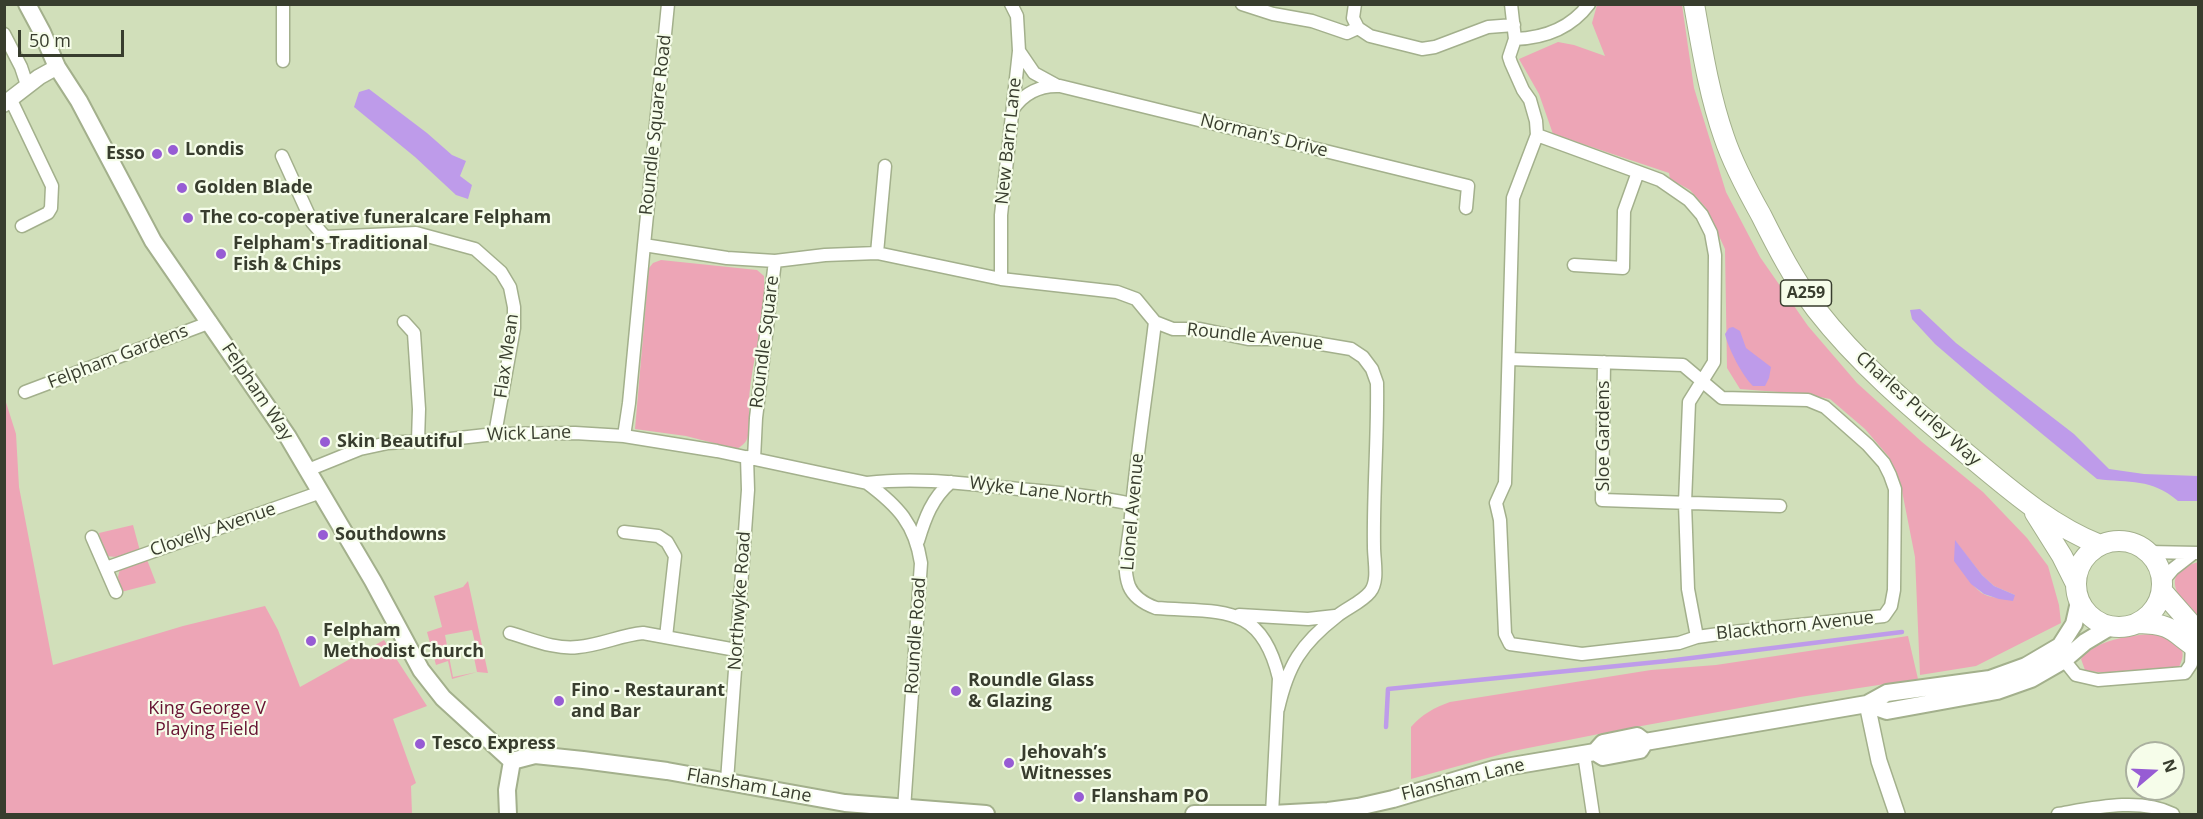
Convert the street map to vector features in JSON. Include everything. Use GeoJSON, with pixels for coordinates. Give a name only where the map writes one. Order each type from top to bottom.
{"type":"FeatureCollection","features":[{"type":"Feature","properties":{"kind":"main road","name":"Charles Purley Way"},"geometry":{"type":"LineString","coordinates":[[1694,4],[1706,74],[1724,138],[1745,186],[1780,252],[1815,308],[1881,380],[2032,508],[2078,536],[2100,544]]}},
{"type":"Feature","properties":{"kind":"main road","name":"Felpham Way"},"geometry":{"type":"LineString","coordinates":[[27,5],[57,67],[79,101],[153,241],[288,436],[421,670],[443,698],[512,761]]}},
{"type":"Feature","properties":{"kind":"main road","name":"Charles Purley Way"},"geometry":{"type":"LineString","coordinates":[[2032,508],[2062,556],[2077,592]]}},
{"type":"Feature","properties":{"kind":"main road"},"geometry":{"type":"LineString","coordinates":[[2112,541],[2125,541],[2138,545],[2148,552],[2155,561],[2162,587],[2196,642],[2159,624],[2139,623],[2120,628],[2110,627],[2091,618],[2077,592],[2077,571],[2082,560],[2100,544],[2112,541]]}},
{"type":"Feature","properties":{"kind":"main road"},"geometry":{"type":"LineString","coordinates":[[2139,623],[2150,615],[2158,604],[2162,587]]}},
{"type":"Feature","properties":{"kind":"main road","name":"Flansham Lane"},"geometry":{"type":"LineString","coordinates":[[1194,814],[1272,814],[1358,807],[1494,769],[1590,753],[1603,744],[1637,736],[1645,742],[1867,704],[1887,693],[1990,679],[2026,666],[2060,646],[2074,624],[2077,592]]}},
{"type":"Feature","properties":{"kind":"main road","name":"Flansham Lane"},"geometry":{"type":"LineString","coordinates":[[1867,704],[1887,711],[1997,691],[2031,679],[2064,660],[2085,642],[2110,627]]}},
{"type":"Feature","properties":{"kind":"main road","name":"Flansham Lane"},"geometry":{"type":"LineString","coordinates":[[512,761],[535,755],[667,771],[844,803],[986,814]]}},
{"type":"Feature","properties":{"kind":"main road"},"geometry":{"type":"LineString","coordinates":[[508,814],[507,790],[512,761]]}},
{"type":"Feature","properties":{"kind":"street"},"geometry":{"type":"LineString","coordinates":[[283,4],[283,62]]}},
{"type":"Feature","properties":{"kind":"street","name":"Roundle Square Road"},"geometry":{"type":"LineString","coordinates":[[644,245],[668,4]]}},
{"type":"Feature","properties":{"kind":"street","name":"New Barn Lane"},"geometry":{"type":"LineString","coordinates":[[1001,279],[1001,215],[1019,51],[1017,16],[1011,4]]}},
{"type":"Feature","properties":{"kind":"street"},"geometry":{"type":"LineString","coordinates":[[1242,4],[1273,14],[1312,21],[1347,33],[1358,28]]}},
{"type":"Feature","properties":{"kind":"street"},"geometry":{"type":"LineString","coordinates":[[1355,4],[1353,18],[1358,28],[1370,36],[1422,49],[1435,47],[1488,27],[1515,26]]}},
{"type":"Feature","properties":{"kind":"street"},"geometry":{"type":"LineString","coordinates":[[1511,4],[1515,39],[1509,57],[1510,63],[1530,100],[1537,135],[1660,180],[1689,200],[1702,215],[1711,233],[1715,255],[1714,362],[1689,402],[1685,503],[1688,589],[1697,637]]}},
{"type":"Feature","properties":{"kind":"street"},"geometry":{"type":"LineString","coordinates":[[1515,39],[1535,39],[1566,26],[1578,18],[1590,4]]}},
{"type":"Feature","properties":{"kind":"street"},"geometry":{"type":"LineString","coordinates":[[4,34],[21,67],[27,85]]}},
{"type":"Feature","properties":{"kind":"street","name":"Norman's Drive"},"geometry":{"type":"LineString","coordinates":[[1019,51],[1034,73],[1050,83],[1468,186],[1466,208]]}},
{"type":"Feature","properties":{"kind":"street"},"geometry":{"type":"LineString","coordinates":[[22,226],[48,213],[51,208],[52,186],[8,102],[27,85],[57,67]]}},
{"type":"Feature","properties":{"kind":"street","name":"Norman's Drive"},"geometry":{"type":"LineString","coordinates":[[1013,110],[1020,99],[1037,89],[1060,86]]}},
{"type":"Feature","properties":{"kind":"street","name":"Blackthorn Avenue"},"geometry":{"type":"LineString","coordinates":[[1537,135],[1513,198],[1505,483],[1496,503],[1500,520],[1505,634],[1510,644],[1582,654],[1679,643],[1697,637],[1884,616],[1891,606],[1894,590],[1895,489],[1884,463],[1868,444],[1826,407],[1808,400],[1722,398],[1702,382]]}},
{"type":"Feature","properties":{"kind":"street","name":"Flax Mean"},"geometry":{"type":"LineString","coordinates":[[282,156],[312,222],[326,237],[416,232],[475,249],[501,272],[510,286],[514,307],[514,328],[495,434]]}},
{"type":"Feature","properties":{"kind":"street"},"geometry":{"type":"LineString","coordinates":[[877,253],[885,166]]}},
{"type":"Feature","properties":{"kind":"street"},"geometry":{"type":"LineString","coordinates":[[1574,265],[1623,268],[1624,212],[1638,172]]}},
{"type":"Feature","properties":{"kind":"street"},"geometry":{"type":"LineString","coordinates":[[624,436],[644,245]]}},
{"type":"Feature","properties":{"kind":"street","name":"Roundle Square"},"geometry":{"type":"LineString","coordinates":[[644,245],[727,258],[775,261],[750,458]]}},
{"type":"Feature","properties":{"kind":"street"},"geometry":{"type":"LineString","coordinates":[[775,261],[825,255],[877,253],[1001,279],[1117,292],[1136,299],[1155,322]]}},
{"type":"Feature","properties":{"kind":"street","name":"Felpham Gardens"},"geometry":{"type":"LineString","coordinates":[[25,392],[211,322]]}},
{"type":"Feature","properties":{"kind":"street"},"geometry":{"type":"LineString","coordinates":[[404,322],[414,333],[419,409],[418,441]]}},
{"type":"Feature","properties":{"kind":"street","name":"Lionel Avenue"},"geometry":{"type":"LineString","coordinates":[[1155,322],[1132,504],[1126,573],[1129,587],[1135,596],[1156,609],[1235,615]]}},
{"type":"Feature","properties":{"kind":"street","name":"Roundle Avenue"},"geometry":{"type":"LineString","coordinates":[[1155,322],[1173,329],[1200,329],[1248,339],[1292,339],[1351,348],[1363,357],[1372,369],[1377,383],[1375,580],[1370,593],[1339,615],[1305,646],[1284,682],[1278,709]]}},
{"type":"Feature","properties":{"kind":"street"},"geometry":{"type":"LineString","coordinates":[[1509,359],[1683,365],[1702,382]]}},
{"type":"Feature","properties":{"kind":"street","name":"Sloe Gardens"},"geometry":{"type":"LineString","coordinates":[[1604,362],[1602,500],[1685,503]]}},
{"type":"Feature","properties":{"kind":"street","name":"Wick Lane"},"geometry":{"type":"LineString","coordinates":[[308,470],[360,449],[388,443],[534,432],[624,436],[750,458]]}},
{"type":"Feature","properties":{"kind":"street","name":"Wyke Lane North"},"geometry":{"type":"LineString","coordinates":[[750,458],[867,483],[889,480],[940,480],[1100,497],[1132,504]]}},
{"type":"Feature","properties":{"kind":"street","name":"Northwyke Road"},"geometry":{"type":"LineString","coordinates":[[727,781],[750,458]]}},
{"type":"Feature","properties":{"kind":"street","name":"Wyke Lane North"},"geometry":{"type":"LineString","coordinates":[[918,542],[926,514],[940,491],[951,482]]}},
{"type":"Feature","properties":{"kind":"street","name":"Roundle Road"},"geometry":{"type":"LineString","coordinates":[[867,483],[887,498],[910,526],[918,542],[921,563],[904,809]]}},
{"type":"Feature","properties":{"kind":"street","name":"Clovelly Avenue"},"geometry":{"type":"LineString","coordinates":[[106,568],[321,492]]}},
{"type":"Feature","properties":{"kind":"street"},"geometry":{"type":"LineString","coordinates":[[1685,503],[1780,506]]}},
{"type":"Feature","properties":{"kind":"street"},"geometry":{"type":"LineString","coordinates":[[624,531],[658,536],[667,542],[675,556],[666,637]]}},
{"type":"Feature","properties":{"kind":"street"},"geometry":{"type":"LineString","coordinates":[[92,537],[116,592]]}},
{"type":"Feature","properties":{"kind":"street"},"geometry":{"type":"LineString","coordinates":[[2148,552],[2195,554]]}},
{"type":"Feature","properties":{"kind":"street"},"geometry":{"type":"LineString","coordinates":[[2162,587],[2173,569],[2195,554]]}},
{"type":"Feature","properties":{"kind":"street"},"geometry":{"type":"LineString","coordinates":[[1235,615],[1249,622],[1268,643],[1279,678],[1272,814]]}},
{"type":"Feature","properties":{"kind":"street","name":"Roundle Avenue"},"geometry":{"type":"LineString","coordinates":[[1235,615],[1308,619],[1339,615]]}},
{"type":"Feature","properties":{"kind":"street"},"geometry":{"type":"LineString","coordinates":[[510,633],[561,647],[576,648],[631,634],[666,637],[736,650]]}},
{"type":"Feature","properties":{"kind":"street"},"geometry":{"type":"LineString","coordinates":[[2064,660],[2076,675],[2090,679],[2185,672],[2191,664],[2196,642]]}},
{"type":"Feature","properties":{"kind":"street"},"geometry":{"type":"LineString","coordinates":[[1867,704],[1879,761],[1897,814]]}},
{"type":"Feature","properties":{"kind":"street"},"geometry":{"type":"LineString","coordinates":[[1590,753],[1593,814]]}},
{"type":"Feature","properties":{"kind":"street"},"geometry":{"type":"LineString","coordinates":[[2058,814],[2139,806],[2163,809],[2173,814]]}},
{"type":"Feature","properties":{"kind":"green space"},"geometry":{"type":"Polygon","coordinates":[[[1597,5],[1682,5],[1694,88],[1726,192],[1760,257],[1808,326],[1857,383],[1922,442],[1983,492],[2027,538],[2048,566],[2059,605],[2061,623],[1976,666],[1920,675],[1915,557],[1902,491],[1889,457],[1865,429],[1830,399],[1804,394],[1740,389],[1727,368],[1725,249],[1706,208],[1690,190],[1670,179],[1669,173],[1553,134],[1539,94],[1519,59],[1558,42],[1605,56],[1592,23],[1597,5]],[[1955,541],[1968,576],[1980,592],[1989,596],[2015,595],[1994,586],[1982,575],[1955,541]]]}},
{"type":"Feature","properties":{"kind":"green space"},"geometry":{"type":"Polygon","coordinates":[[[661,260],[757,270],[764,276],[763,308],[750,386],[749,430],[746,441],[737,449],[686,436],[635,429],[649,268],[653,263],[661,260]]]}},
{"type":"Feature","properties":{"kind":"green space","name":"King George V Playing Field"},"geometry":{"type":"Polygon","coordinates":[[[4,396],[16,434],[19,487],[53,665],[183,626],[265,606],[278,630],[300,687],[384,640],[427,706],[393,719],[416,783],[411,786],[412,814],[5,814],[4,396]]]}},
{"type":"Feature","properties":{"kind":"green space"},"geometry":{"type":"Polygon","coordinates":[[[133,525],[140,551],[117,557],[105,556],[99,543],[101,541],[99,533],[133,525]]]}},
{"type":"Feature","properties":{"kind":"green space"},"geometry":{"type":"Polygon","coordinates":[[[146,557],[156,583],[121,592],[118,577],[120,569],[146,557]]]}},
{"type":"Feature","properties":{"kind":"green space"},"geometry":{"type":"Polygon","coordinates":[[[2198,562],[2198,621],[2179,596],[2175,580],[2178,573],[2185,567],[2198,562]]]}},
{"type":"Feature","properties":{"kind":"green space"},"geometry":{"type":"Polygon","coordinates":[[[468,581],[488,673],[477,672],[452,679],[448,661],[436,665],[427,632],[442,627],[434,596],[463,587],[468,581]],[[472,630],[445,635],[453,677],[477,672],[472,648],[476,647],[472,630]]]}},
{"type":"Feature","properties":{"kind":"green space"},"geometry":{"type":"Polygon","coordinates":[[[2153,634],[2167,637],[2178,643],[2183,653],[2179,667],[2104,673],[2085,670],[2081,659],[2095,647],[2124,637],[2153,634]]]}},
{"type":"Feature","properties":{"kind":"green space"},"geometry":{"type":"Polygon","coordinates":[[[1908,636],[1918,679],[1800,697],[1614,731],[1513,751],[1411,779],[1411,727],[1419,718],[1450,702],[1651,670],[1716,665],[1908,636]]]}},
{"type":"Feature","properties":{"kind":"shaded area"},"geometry":{"type":"Polygon","coordinates":[[[369,89],[452,155],[466,161],[460,176],[472,185],[468,199],[456,195],[415,157],[354,107],[359,92],[369,89]]]}},
{"type":"Feature","properties":{"kind":"shaded area"},"geometry":{"type":"Polygon","coordinates":[[[1920,309],[1956,343],[2074,434],[2109,469],[2144,474],[2198,476],[2198,501],[2178,501],[2159,488],[2140,483],[2097,479],[1935,344],[1912,319],[1910,310],[1920,309]]]}},
{"type":"Feature","properties":{"kind":"shaded area"},"geometry":{"type":"Polygon","coordinates":[[[1733,327],[1740,331],[1746,348],[1771,367],[1765,386],[1753,386],[1736,362],[1725,334],[1729,328],[1733,327]]]}},
{"type":"Feature","properties":{"kind":"shaded area"},"geometry":{"type":"Polygon","coordinates":[[[1955,540],[1982,575],[1994,586],[2015,595],[2013,601],[1984,594],[1971,584],[1954,561],[1955,540]]]}},
{"type":"Feature","properties":{"kind":"waterway"},"geometry":{"type":"LineString","coordinates":[[1386,727],[1388,689],[1667,661],[1902,632]]}},
{"type":"Feature","properties":{"kind":"place","name":"Londis"},"geometry":{"type":"Point","coordinates":[173,150]}},
{"type":"Feature","properties":{"kind":"place","name":"Esso"},"geometry":{"type":"Point","coordinates":[157,154]}},
{"type":"Feature","properties":{"kind":"place","name":"Golden Blade"},"geometry":{"type":"Point","coordinates":[182,188]}},
{"type":"Feature","properties":{"kind":"place","name":"The co-coperative funeralcare Felpham"},"geometry":{"type":"Point","coordinates":[188,218]}},
{"type":"Feature","properties":{"kind":"place","name":"Felpham's Traditional Fish & Chips"},"geometry":{"type":"Point","coordinates":[221,254]}},
{"type":"Feature","properties":{"kind":"place","name":"Skin Beautiful"},"geometry":{"type":"Point","coordinates":[325,442]}},
{"type":"Feature","properties":{"kind":"place","name":"Southdowns"},"geometry":{"type":"Point","coordinates":[323,535]}},
{"type":"Feature","properties":{"kind":"place","name":"Felpham Methodist Church"},"geometry":{"type":"Point","coordinates":[311,641]}},
{"type":"Feature","properties":{"kind":"place","name":"Roundle Glass & Glazing"},"geometry":{"type":"Point","coordinates":[956,691]}},
{"type":"Feature","properties":{"kind":"place","name":"Fino - Restaurant and Bar"},"geometry":{"type":"Point","coordinates":[559,701]}},
{"type":"Feature","properties":{"kind":"place","name":"Tesco Express"},"geometry":{"type":"Point","coordinates":[420,744]}},
{"type":"Feature","properties":{"kind":"place","name":"Jehovah’s Witnesses"},"geometry":{"type":"Point","coordinates":[1009,763]}},
{"type":"Feature","properties":{"kind":"place","name":"Flansham PO"},"geometry":{"type":"Point","coordinates":[1079,797]}}]}
